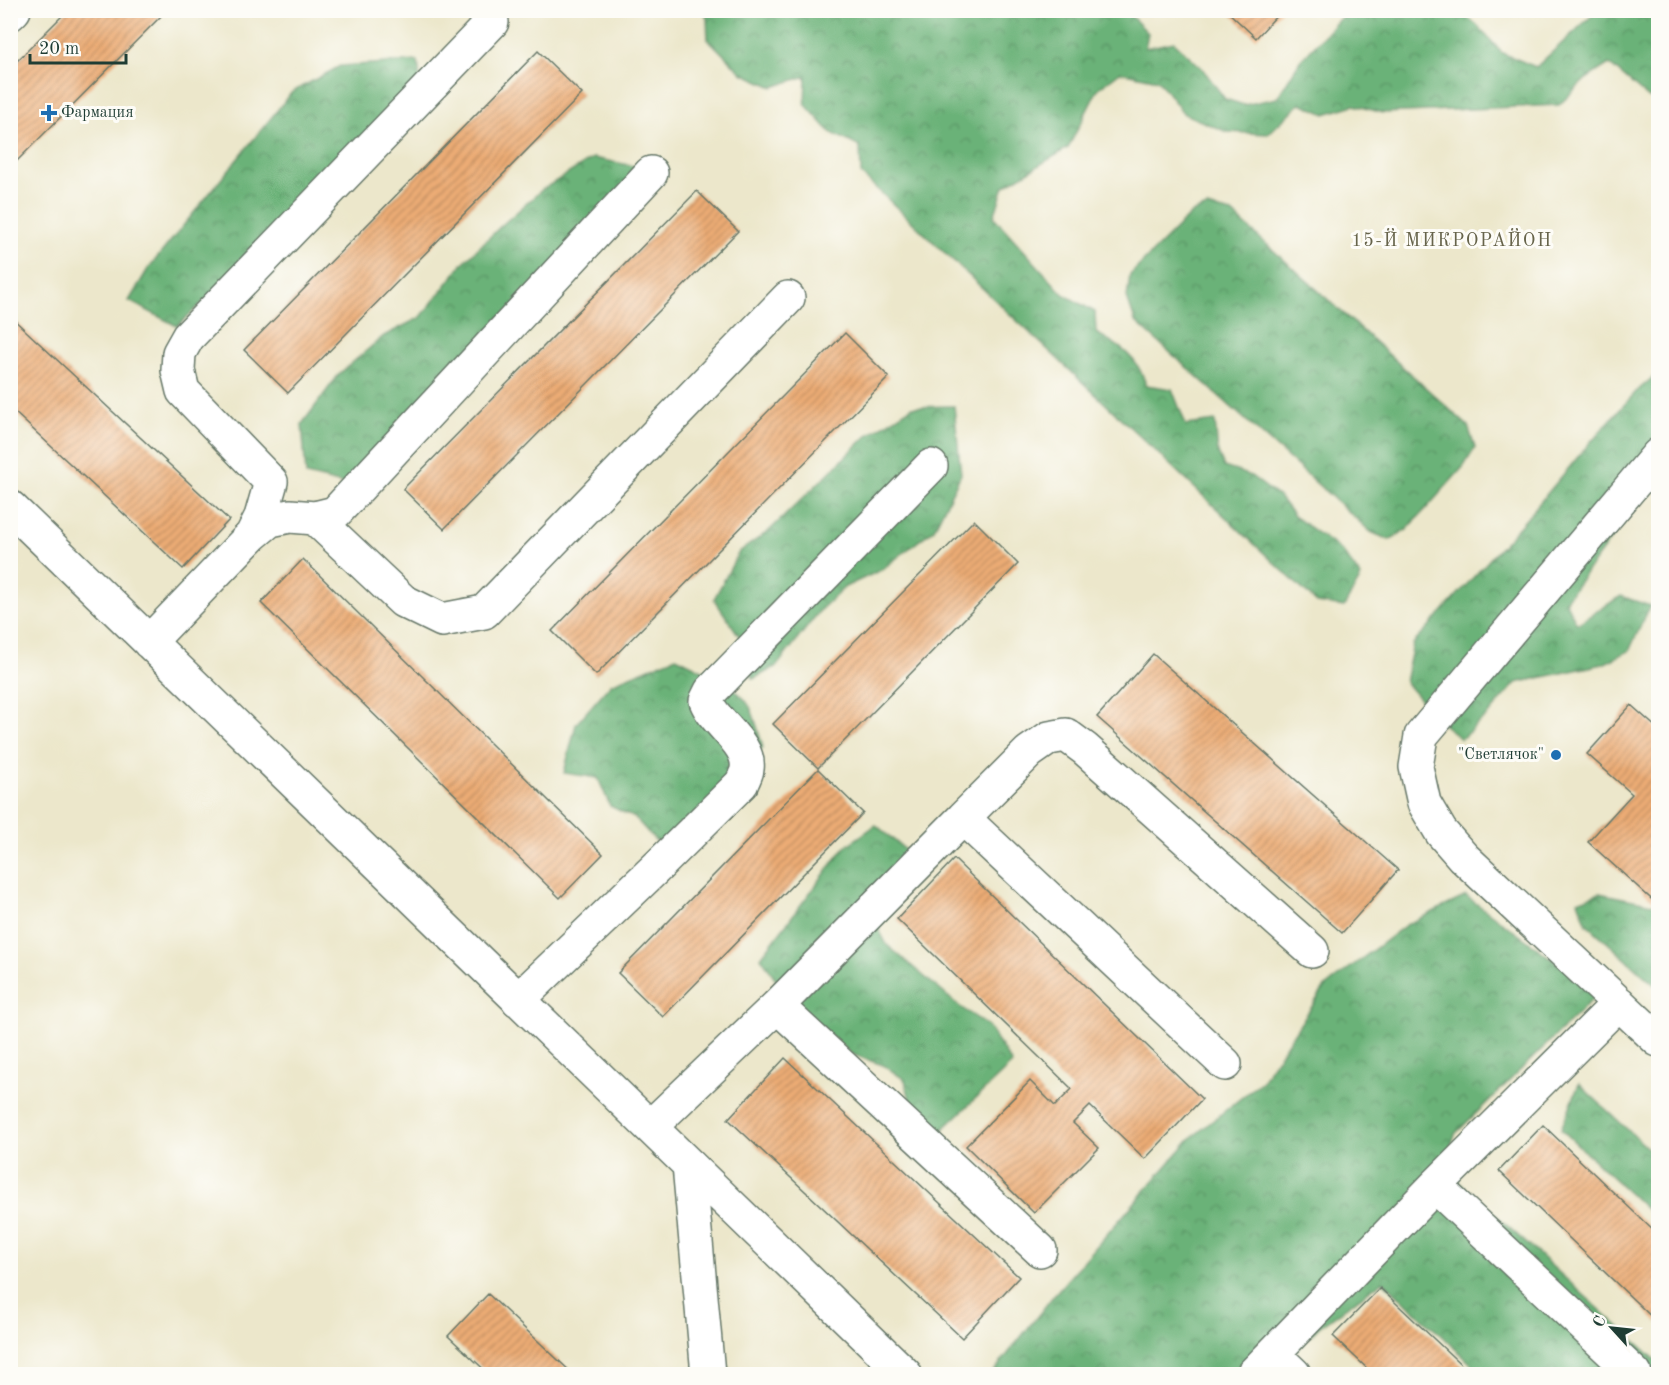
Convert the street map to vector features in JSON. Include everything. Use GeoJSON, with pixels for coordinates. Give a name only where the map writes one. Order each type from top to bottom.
{"type":"FeatureCollection","features":[{"type":"Feature","properties":{"kind":"street"},"geometry":{"type":"LineString","coordinates":[[10,14],[14,10]]}},
{"type":"Feature","properties":{"kind":"street"},"geometry":{"type":"LineString","coordinates":[[252,535],[261,517],[271,482],[183,391],[178,370],[179,353],[188,337],[492,22]]}},
{"type":"Feature","properties":{"kind":"street"},"geometry":{"type":"LineString","coordinates":[[149,642],[252,535],[270,520],[290,516],[315,518],[335,513],[651,173]]}},
{"type":"Feature","properties":{"kind":"street"},"geometry":{"type":"LineString","coordinates":[[315,518],[403,600],[442,620],[484,612],[788,298]]}},
{"type":"Feature","properties":{"kind":"street"},"geometry":{"type":"LineString","coordinates":[[1659,456],[1421,736],[1416,767],[1424,803],[1440,832],[1463,857],[1659,1040]]}},
{"type":"Feature","properties":{"kind":"street"},"geometry":{"type":"LineString","coordinates":[[518,1000],[742,783],[747,769],[746,753],[710,712],[706,701],[711,691],[931,466]]}},
{"type":"Feature","properties":{"kind":"street"},"geometry":{"type":"LineString","coordinates":[[10,507],[905,1374]]}},
{"type":"Feature","properties":{"kind":"street"},"geometry":{"type":"LineString","coordinates":[[650,1127],[777,1006],[1029,753],[1049,738],[1066,735],[1085,749],[1312,951]]}},
{"type":"Feature","properties":{"kind":"street"},"geometry":{"type":"LineString","coordinates":[[963,818],[1225,1064]]}},
{"type":"Feature","properties":{"kind":"street"},"geometry":{"type":"LineString","coordinates":[[1273,1368],[1435,1186],[1619,1003]]}},
{"type":"Feature","properties":{"kind":"street"},"geometry":{"type":"LineString","coordinates":[[777,1006],[1040,1250]]}},
{"type":"Feature","properties":{"kind":"street"},"geometry":{"type":"LineString","coordinates":[[689,1165],[708,1374]]}},
{"type":"Feature","properties":{"kind":"street"},"geometry":{"type":"LineString","coordinates":[[1435,1186],[1635,1374]]}},
{"type":"Feature","properties":{"kind":"green space"},"geometry":{"type":"Polygon","coordinates":[[[704,11],[1126,11],[1148,33],[1145,48],[1174,42],[1202,68],[1225,99],[1244,105],[1277,98],[1300,61],[1347,11],[1460,11],[1477,25],[1502,53],[1536,67],[1597,11],[1658,11],[1658,101],[1649,98],[1609,64],[1586,79],[1559,105],[1383,113],[1354,105],[1325,114],[1301,103],[1268,134],[1227,132],[1184,114],[1158,80],[1120,72],[1098,89],[1068,148],[1004,186],[994,217],[1063,294],[1095,312],[1096,333],[1127,353],[1143,375],[1146,385],[1172,389],[1186,425],[1215,421],[1218,453],[1224,467],[1251,476],[1280,498],[1294,516],[1342,551],[1361,577],[1344,607],[1317,603],[861,174],[860,147],[830,132],[805,104],[806,76],[773,87],[742,73],[708,39],[707,19],[704,11]]]}},
{"type":"Feature","properties":{"kind":"green space"},"geometry":{"type":"Polygon","coordinates":[[[418,61],[424,117],[369,150],[177,326],[129,301],[148,269],[292,92],[340,66],[418,61]]]}},
{"type":"Feature","properties":{"kind":"green space"},"geometry":{"type":"Polygon","coordinates":[[[593,158],[644,168],[350,486],[306,475],[302,424],[339,374],[384,336],[421,317],[463,263],[502,225],[543,189],[593,158]]]}},
{"type":"Feature","properties":{"kind":"green space"},"geometry":{"type":"Polygon","coordinates":[[[1207,207],[1232,213],[1468,426],[1475,448],[1464,466],[1407,530],[1389,540],[1371,532],[1135,321],[1127,298],[1130,275],[1192,213],[1207,207]]]}},
{"type":"Feature","properties":{"kind":"green space"},"geometry":{"type":"Polygon","coordinates":[[[1658,373],[1658,481],[1629,514],[1565,601],[1577,624],[1621,596],[1650,606],[1629,651],[1603,664],[1516,683],[1491,712],[1461,739],[1437,719],[1405,682],[1413,644],[1526,519],[1593,439],[1636,392],[1658,373]]]}},
{"type":"Feature","properties":{"kind":"green space"},"geometry":{"type":"Polygon","coordinates":[[[954,406],[961,474],[934,529],[881,570],[845,587],[821,609],[776,667],[753,679],[742,640],[714,599],[739,552],[769,531],[868,435],[912,407],[954,406]]]}},
{"type":"Feature","properties":{"kind":"green space"},"geometry":{"type":"Polygon","coordinates":[[[676,657],[727,684],[744,699],[756,722],[763,748],[723,769],[747,769],[692,847],[655,840],[635,818],[610,806],[598,778],[564,773],[576,724],[611,684],[676,657]]]}},
{"type":"Feature","properties":{"kind":"green space"},"geometry":{"type":"Polygon","coordinates":[[[876,825],[916,859],[876,924],[887,945],[959,1006],[988,1026],[1012,1064],[939,1133],[913,1112],[905,1080],[883,1065],[851,1054],[787,996],[761,957],[845,847],[876,825]]]}},
{"type":"Feature","properties":{"kind":"green space"},"geometry":{"type":"Polygon","coordinates":[[[1599,893],[1658,905],[1658,988],[1587,924],[1578,901],[1599,893]]]}},
{"type":"Feature","properties":{"kind":"green space"},"geometry":{"type":"Polygon","coordinates":[[[1466,896],[1599,993],[1455,1134],[1448,1155],[1452,1176],[1658,1362],[1658,1374],[1482,1374],[1383,1281],[1319,1327],[1272,1374],[992,1374],[1054,1295],[1190,1139],[1262,1081],[1325,987],[1406,925],[1466,896]]]}},
{"type":"Feature","properties":{"kind":"green space"},"geometry":{"type":"Polygon","coordinates":[[[1579,1084],[1658,1158],[1658,1220],[1561,1129],[1579,1084]]]}},
{"type":"Feature","properties":{"kind":"building"},"geometry":{"type":"Polygon","coordinates":[[[68,10],[167,10],[10,168],[10,68],[68,10]]]}},
{"type":"Feature","properties":{"kind":"building"},"geometry":{"type":"Polygon","coordinates":[[[1226,10],[1282,10],[1256,38],[1226,10]]]}},
{"type":"Feature","properties":{"kind":"building"},"geometry":{"type":"Polygon","coordinates":[[[538,51],[582,94],[288,393],[244,350],[538,51]]]}},
{"type":"Feature","properties":{"kind":"building"},"geometry":{"type":"Polygon","coordinates":[[[697,191],[738,231],[444,529],[403,489],[697,191]]]}},
{"type":"Feature","properties":{"kind":"building"},"geometry":{"type":"Polygon","coordinates":[[[10,316],[229,520],[183,569],[10,408],[10,316]]]}},
{"type":"Feature","properties":{"kind":"building"},"geometry":{"type":"Polygon","coordinates":[[[845,333],[889,377],[596,675],[552,631],[845,333]]]}},
{"type":"Feature","properties":{"kind":"building"},"geometry":{"type":"Polygon","coordinates":[[[974,520],[1018,564],[818,768],[773,724],[974,520]]]}},
{"type":"Feature","properties":{"kind":"building"},"geometry":{"type":"Polygon","coordinates":[[[303,559],[603,854],[560,898],[261,603],[303,559]]]}},
{"type":"Feature","properties":{"kind":"building"},"geometry":{"type":"Polygon","coordinates":[[[1153,654],[1398,870],[1342,933],[1097,717],[1153,654]]]}},
{"type":"Feature","properties":{"kind":"building"},"geometry":{"type":"Polygon","coordinates":[[[1631,705],[1658,729],[1658,819],[1656,822],[1658,824],[1658,905],[1588,842],[1632,794],[1587,754],[1631,705]]]}},
{"type":"Feature","properties":{"kind":"building"},"geometry":{"type":"Polygon","coordinates":[[[818,769],[863,813],[663,1017],[618,973],[818,769]]]}},
{"type":"Feature","properties":{"kind":"building"},"geometry":{"type":"Polygon","coordinates":[[[954,859],[1202,1099],[1145,1159],[1090,1106],[1073,1123],[1099,1148],[1034,1213],[966,1146],[1030,1081],[1055,1106],[1072,1089],[897,919],[954,859]]]}},
{"type":"Feature","properties":{"kind":"building"},"geometry":{"type":"Polygon","coordinates":[[[785,1058],[1019,1277],[962,1338],[728,1119],[785,1058]]]}},
{"type":"Feature","properties":{"kind":"building"},"geometry":{"type":"Polygon","coordinates":[[[1543,1125],[1658,1235],[1658,1323],[1499,1171],[1543,1125]]]}},
{"type":"Feature","properties":{"kind":"building"},"geometry":{"type":"Polygon","coordinates":[[[1380,1288],[1471,1374],[1373,1374],[1333,1336],[1380,1288]]]}},
{"type":"Feature","properties":{"kind":"building"},"geometry":{"type":"Polygon","coordinates":[[[488,1294],[573,1374],[489,1374],[448,1336],[488,1294]]]}},
{"type":"Feature","properties":{"kind":"place","name":"Фармация"},"geometry":{"type":"Point","coordinates":[49,113]}},
{"type":"Feature","properties":{"kind":"place","name":"\"Светлячок\""},"geometry":{"type":"Point","coordinates":[1556,755]}},
{"type":"Feature","properties":{"kind":"district","name":"15-Й МИКРОРАЙОН"},"geometry":{"type":"Point","coordinates":[1452,241]}}]}
